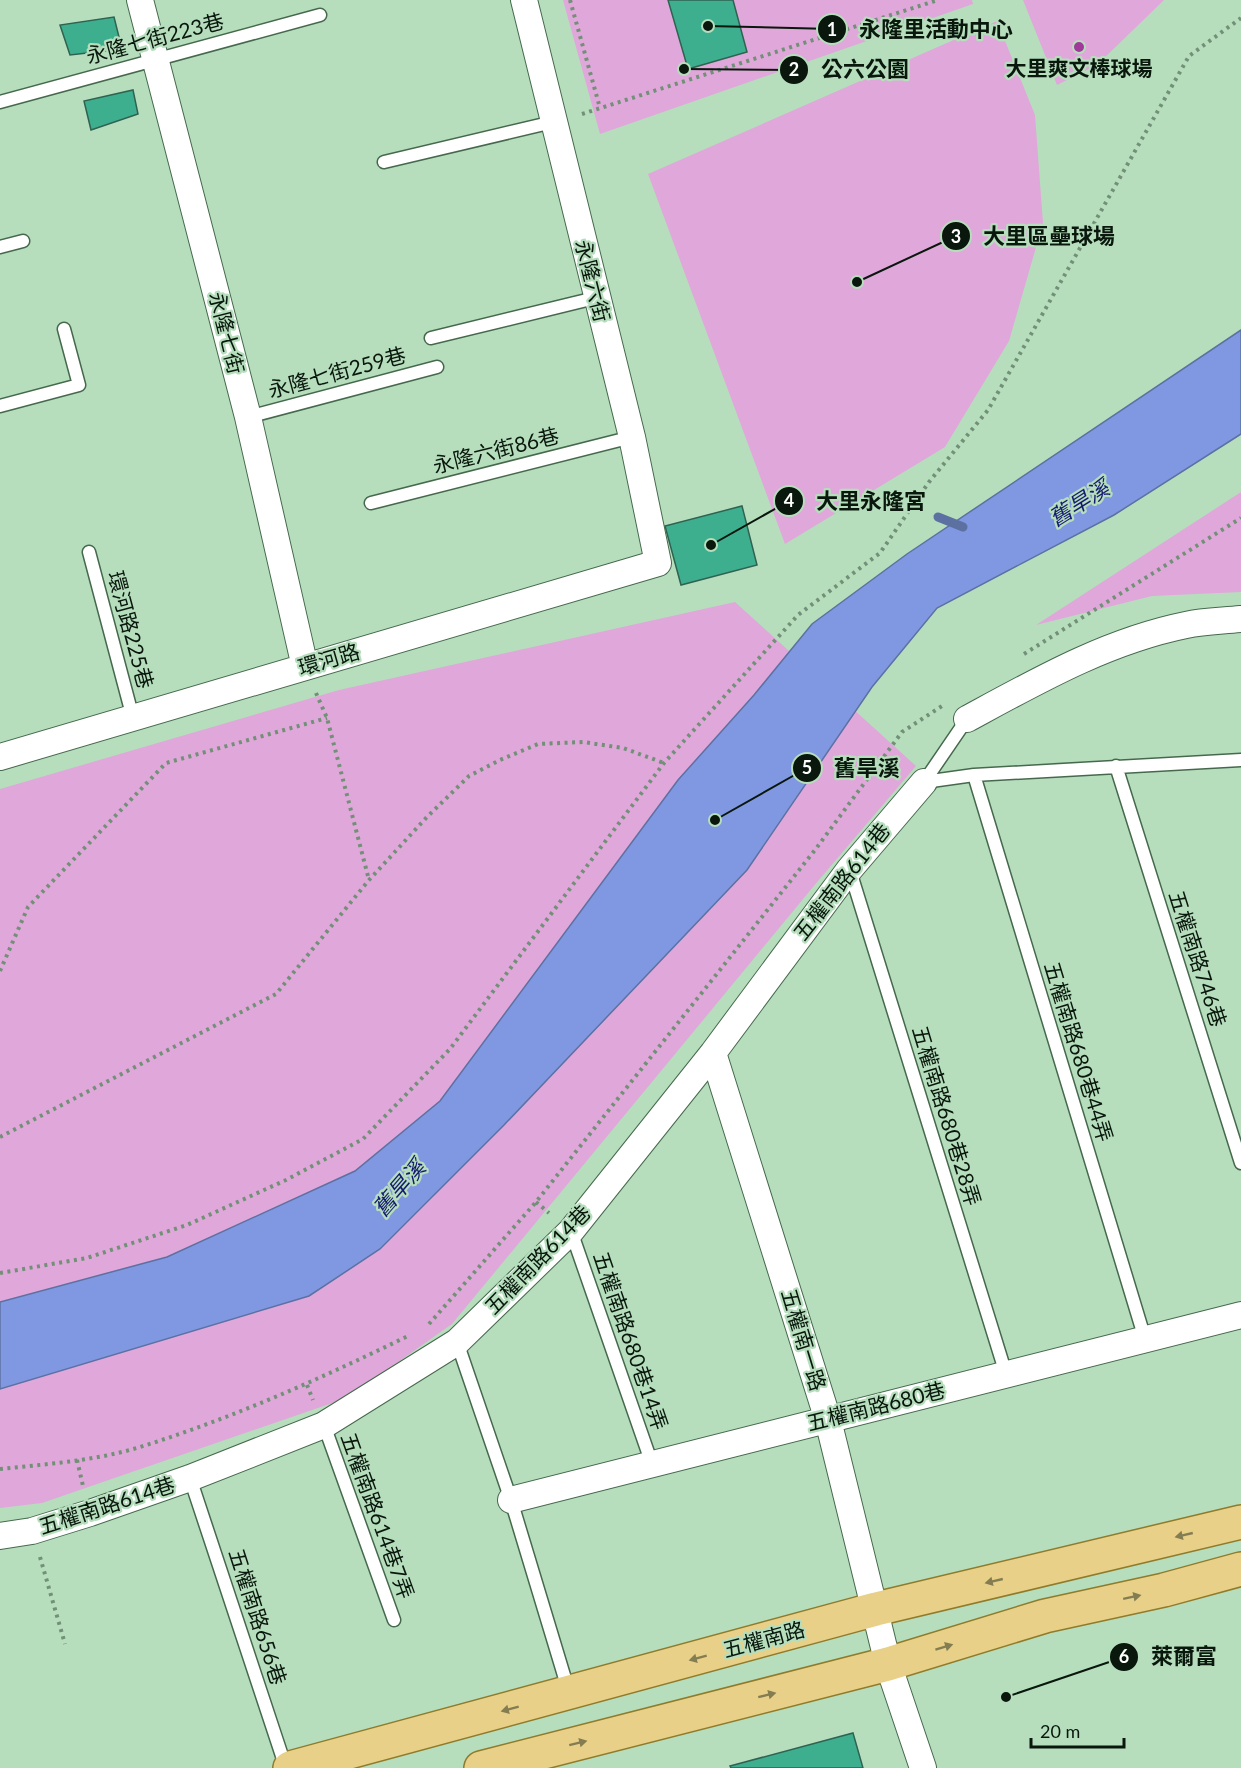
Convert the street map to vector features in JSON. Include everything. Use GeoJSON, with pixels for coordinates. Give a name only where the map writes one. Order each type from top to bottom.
{"type":"FeatureCollection","features":[{"type":"Feature","properties":{"kind":"main road","name":"五權南路"},"geometry":{"type":"LineString","coordinates":[[288,1768],[876,1609],[1241,1522]]}},
{"type":"Feature","properties":{"kind":"main road"},"geometry":{"type":"LineString","coordinates":[[481,1768],[888,1664],[1045,1616],[1164,1590],[1241,1569]]}},
{"type":"Feature","properties":{"kind":"street","name":"永隆七街"},"geometry":{"type":"LineString","coordinates":[[140,0],[248,417],[305,667]]}},
{"type":"Feature","properties":{"kind":"street","name":"永隆六街"},"geometry":{"type":"LineString","coordinates":[[524,0],[632,437],[658,563]]}},
{"type":"Feature","properties":{"kind":"street","name":"環河路"},"geometry":{"type":"LineString","coordinates":[[0,757],[658,563]]}},
{"type":"Feature","properties":{"kind":"street"},"geometry":{"type":"LineString","coordinates":[[960,709],[1109,647],[1186,625],[1241,619]]}},
{"type":"Feature","properties":{"kind":"street","name":"五權南路614巷"},"geometry":{"type":"LineString","coordinates":[[0,1536],[32,1531],[190,1478],[324,1425],[457,1342],[571,1231],[713,1053],[849,870],[924,782]]}},
{"type":"Feature","properties":{"kind":"street","name":"五權南一路"},"geometry":{"type":"LineString","coordinates":[[713,1053],[828,1420],[888,1664],[923,1768]]}},
{"type":"Feature","properties":{"kind":"street","name":"五權南路680巷"},"geometry":{"type":"LineString","coordinates":[[511,1500],[1241,1315]]}},
{"type":"Feature","properties":{"kind":"lane","name":"永隆七街223巷"},"geometry":{"type":"LineString","coordinates":[[0,102],[320,15]]}},
{"type":"Feature","properties":{"kind":"lane"},"geometry":{"type":"LineString","coordinates":[[384,162],[553,122]]}},
{"type":"Feature","properties":{"kind":"lane"},"geometry":{"type":"LineString","coordinates":[[0,247],[23,241]]}},
{"type":"Feature","properties":{"kind":"lane"},"geometry":{"type":"LineString","coordinates":[[431,338],[596,298]]}},
{"type":"Feature","properties":{"kind":"lane"},"geometry":{"type":"LineString","coordinates":[[0,406],[79,385],[64,329]]}},
{"type":"Feature","properties":{"kind":"lane","name":"永隆七街259巷"},"geometry":{"type":"LineString","coordinates":[[248,417],[437,367]]}},
{"type":"Feature","properties":{"kind":"lane","name":"永隆六街86巷"},"geometry":{"type":"LineString","coordinates":[[370,502],[632,437]]}},
{"type":"Feature","properties":{"kind":"lane","name":"環河路225巷"},"geometry":{"type":"LineString","coordinates":[[89,552],[133,718]]}},
{"type":"Feature","properties":{"kind":"lane"},"geometry":{"type":"LineString","coordinates":[[924,782],[960,709]]}},
{"type":"Feature","properties":{"kind":"lane"},"geometry":{"type":"LineString","coordinates":[[924,782],[974,775],[1241,760]]}},
{"type":"Feature","properties":{"kind":"lane","name":"五權南路746巷"},"geometry":{"type":"LineString","coordinates":[[1116,766],[1241,1163]]}},
{"type":"Feature","properties":{"kind":"lane","name":"五權南路680巷44弄"},"geometry":{"type":"LineString","coordinates":[[974,775],[1145,1339]]}},
{"type":"Feature","properties":{"kind":"lane","name":"五權南路680巷28弄"},"geometry":{"type":"LineString","coordinates":[[849,870],[1006,1374]]}},
{"type":"Feature","properties":{"kind":"lane","name":"五權南路680巷14弄"},"geometry":{"type":"LineString","coordinates":[[571,1231],[652,1464]]}},
{"type":"Feature","properties":{"kind":"lane"},"geometry":{"type":"LineString","coordinates":[[457,1342],[511,1500],[569,1693]]}},
{"type":"Feature","properties":{"kind":"lane","name":"五權南路614巷7弄"},"geometry":{"type":"LineString","coordinates":[[324,1425],[394,1620]]}},
{"type":"Feature","properties":{"kind":"lane","name":"五權南路656巷"},"geometry":{"type":"LineString","coordinates":[[190,1478],[288,1768]]}},
{"type":"Feature","properties":{"kind":"path"},"geometry":{"type":"LineString","coordinates":[[570,0],[600,108],[938,0]]}},
{"type":"Feature","properties":{"kind":"path"},"geometry":{"type":"LineString","coordinates":[[0,1273],[87,1258],[187,1225],[286,1180],[363,1139],[450,1049],[664,764],[798,615],[880,553],[929,482],[988,410],[1189,56],[1241,18]]}},
{"type":"Feature","properties":{"kind":"path"},"geometry":{"type":"LineString","coordinates":[[1023,654],[1241,518]]}},
{"type":"Feature","properties":{"kind":"path"},"geometry":{"type":"LineString","coordinates":[[426,1327],[536,1202],[814,850],[902,732],[960,709]]}},
{"type":"Feature","properties":{"kind":"path"},"geometry":{"type":"LineString","coordinates":[[0,971],[28,907],[166,763],[327,718],[369,880]]}},
{"type":"Feature","properties":{"kind":"path"},"geometry":{"type":"LineString","coordinates":[[0,1137],[276,994],[369,880],[469,776],[538,744],[583,742],[623,748],[664,764]]}},
{"type":"Feature","properties":{"kind":"path"},"geometry":{"type":"LineString","coordinates":[[0,1469],[77,1460],[138,1448],[307,1385],[416,1332]]}},
{"type":"Feature","properties":{"kind":"path"},"geometry":{"type":"LineString","coordinates":[[32,1531],[65,1644]]}},
{"type":"Feature","properties":{"kind":"shaded area"},"geometry":{"type":"Polygon","coordinates":[[[563,0],[972,0],[973,4],[600,134],[563,0]]]}},
{"type":"Feature","properties":{"kind":"shaded area","name":"大里爽文棒球場"},"geometry":{"type":"Polygon","coordinates":[[[1023,0],[1164,0],[1097,65],[1057,85],[1023,0]]]}},
{"type":"Feature","properties":{"kind":"shaded area"},"geometry":{"type":"Polygon","coordinates":[[[997,21],[1035,115],[1043,223],[1009,341],[945,447],[785,544],[648,174],[997,21]]]}},
{"type":"Feature","properties":{"kind":"shaded area"},"geometry":{"type":"Polygon","coordinates":[[[1241,492],[1241,592],[1152,596],[1036,625],[1241,492]]]}},
{"type":"Feature","properties":{"kind":"shaded area"},"geometry":{"type":"Polygon","coordinates":[[[735,602],[916,766],[818,881],[452,1324],[347,1398],[42,1503],[0,1508],[0,789],[339,690],[735,602]]]}},
{"type":"Feature","properties":{"kind":"water","name":"舊旱溪"},"geometry":{"type":"Polygon","coordinates":[[[1241,330],[1241,434],[1114,515],[937,608],[872,687],[747,870],[504,1125],[380,1249],[309,1296],[0,1389],[0,1302],[167,1257],[355,1171],[440,1101],[678,780],[754,695],[812,624],[907,554],[1241,330]]]}},
{"type":"Feature","properties":{"kind":"building"},"geometry":{"type":"Polygon","coordinates":[[[668,0],[733,0],[747,52],[688,69],[668,0]]]}},
{"type":"Feature","properties":{"kind":"building"},"geometry":{"type":"Polygon","coordinates":[[[114,17],[122,49],[70,55],[60,25],[114,17]]]}},
{"type":"Feature","properties":{"kind":"building"},"geometry":{"type":"Polygon","coordinates":[[[133,90],[138,114],[91,130],[84,101],[133,90]]]}},
{"type":"Feature","properties":{"kind":"building"},"geometry":{"type":"Polygon","coordinates":[[[742,506],[757,565],[681,585],[665,526],[742,506]]]}},
{"type":"Feature","properties":{"kind":"building"},"geometry":{"type":"Polygon","coordinates":[[[853,1733],[863,1768],[731,1768],[730,1766],[853,1733]]]}},
{"type":"Feature","properties":{"kind":"waterway"},"geometry":{"type":"LineString","coordinates":[[938,517],[963,527]]}},
{"type":"Feature","properties":{"kind":"place","name":"永隆里活動中心"},"geometry":{"type":"Point","coordinates":[708,26]}},
{"type":"Feature","properties":{"kind":"place","name":"大里爽文棒球場"},"geometry":{"type":"Point","coordinates":[1079,47]}},
{"type":"Feature","properties":{"kind":"place","name":"公六公園"},"geometry":{"type":"Point","coordinates":[684,69]}},
{"type":"Feature","properties":{"kind":"place","name":"大里區壘球場"},"geometry":{"type":"Point","coordinates":[857,282]}},
{"type":"Feature","properties":{"kind":"place","name":"大里永隆宮"},"geometry":{"type":"Point","coordinates":[711,545]}},
{"type":"Feature","properties":{"kind":"place","name":"舊旱溪"},"geometry":{"type":"Point","coordinates":[715,820]}},
{"type":"Feature","properties":{"kind":"place","name":"萊爾富"},"geometry":{"type":"Point","coordinates":[1006,1697]}}]}
